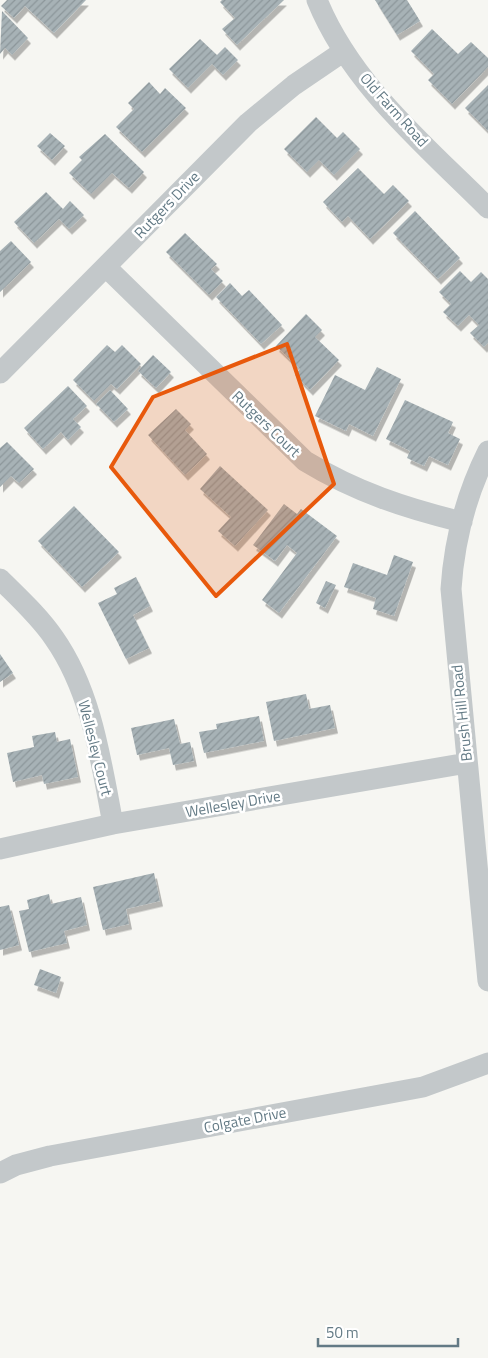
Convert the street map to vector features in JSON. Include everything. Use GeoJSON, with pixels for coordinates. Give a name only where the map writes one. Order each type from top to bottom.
{"type":"FeatureCollection","features":[{"type":"Feature","properties":{"kind":"street","name":"Old Farm Road"},"geometry":{"type":"LineString","coordinates":[[317,0],[344,51],[392,112],[488,208]]}},
{"type":"Feature","properties":{"kind":"street","name":"Rutgers Drive"},"geometry":{"type":"LineString","coordinates":[[0,373],[248,123],[294,85],[344,51]]}},
{"type":"Feature","properties":{"kind":"street","name":"Rutgers Court"},"geometry":{"type":"LineString","coordinates":[[106,267],[305,461],[338,481],[373,496],[412,509],[462,522]]}},
{"type":"Feature","properties":{"kind":"street","name":"Brush Hill Road"},"geometry":{"type":"LineString","coordinates":[[488,451],[462,522],[453,559],[451,588],[488,981]]}},
{"type":"Feature","properties":{"kind":"street","name":"Wellesley Court"},"geometry":{"type":"LineString","coordinates":[[0,579],[40,619],[56,640],[71,668],[88,713],[113,824]]}},
{"type":"Feature","properties":{"kind":"street","name":"Wellesley Drive"},"geometry":{"type":"LineString","coordinates":[[0,849],[113,824],[467,763]]}},
{"type":"Feature","properties":{"kind":"street","name":"Colgate Drive"},"geometry":{"type":"LineString","coordinates":[[0,1173],[16,1165],[50,1156],[423,1087],[488,1063]]}},
{"type":"Feature","properties":{"kind":"highlighted area"},"geometry":{"type":"Polygon","coordinates":[[[287,344],[334,484],[216,596],[111,467],[153,397],[287,344]]]}},
{"type":"Feature","properties":{"kind":"building"},"geometry":{"type":"Polygon","coordinates":[[[7,0],[86,0],[54,33],[25,6],[14,18],[1,6],[7,0]]]}},
{"type":"Feature","properties":{"kind":"building"},"geometry":{"type":"Polygon","coordinates":[[[222,0],[284,0],[237,45],[222,29],[235,18],[220,2],[222,0]]]}},
{"type":"Feature","properties":{"kind":"building"},"geometry":{"type":"Polygon","coordinates":[[[375,0],[407,0],[420,21],[397,35],[375,0]]]}},
{"type":"Feature","properties":{"kind":"building"},"geometry":{"type":"Polygon","coordinates":[[[2,11],[28,38],[12,55],[5,48],[0,54],[2,11]]]}},
{"type":"Feature","properties":{"kind":"building"},"geometry":{"type":"Polygon","coordinates":[[[432,29],[458,54],[471,42],[488,58],[488,67],[452,104],[428,80],[434,74],[411,51],[432,29]]]}},
{"type":"Feature","properties":{"kind":"building"},"geometry":{"type":"Polygon","coordinates":[[[200,39],[217,55],[225,47],[238,60],[223,75],[212,64],[188,88],[169,69],[200,39]]]}},
{"type":"Feature","properties":{"kind":"building"},"geometry":{"type":"Polygon","coordinates":[[[149,82],[160,94],[165,88],[186,108],[142,152],[116,127],[134,109],[128,103],[149,82]]]}},
{"type":"Feature","properties":{"kind":"building"},"geometry":{"type":"Polygon","coordinates":[[[488,85],[488,131],[465,108],[488,85]]]}},
{"type":"Feature","properties":{"kind":"building"},"geometry":{"type":"Polygon","coordinates":[[[316,117],[337,138],[343,132],[360,149],[334,175],[319,160],[307,172],[284,149],[316,117]]]}},
{"type":"Feature","properties":{"kind":"building"},"geometry":{"type":"Polygon","coordinates":[[[50,133],[65,146],[52,160],[37,146],[50,133]]]}},
{"type":"Feature","properties":{"kind":"building"},"geometry":{"type":"Polygon","coordinates":[[[105,134],[144,172],[129,188],[112,173],[91,194],[69,173],[82,160],[79,157],[105,134]]]}},
{"type":"Feature","properties":{"kind":"building"},"geometry":{"type":"Polygon","coordinates":[[[358,168],[384,194],[393,185],[409,201],[370,239],[348,216],[342,222],[323,202],[358,168]]]}},
{"type":"Feature","properties":{"kind":"building"},"geometry":{"type":"Polygon","coordinates":[[[46,192],[63,209],[70,201],[84,215],[69,229],[59,219],[34,243],[14,222],[46,192]]]}},
{"type":"Feature","properties":{"kind":"building"},"geometry":{"type":"Polygon","coordinates":[[[415,211],[460,258],[438,279],[393,233],[415,211]]]}},
{"type":"Feature","properties":{"kind":"building"},"geometry":{"type":"Polygon","coordinates":[[[185,233],[217,264],[211,269],[223,281],[209,295],[166,252],[185,233]]]}},
{"type":"Feature","properties":{"kind":"building"},"geometry":{"type":"Polygon","coordinates":[[[11,241],[31,262],[0,292],[0,251],[11,241]]]}},
{"type":"Feature","properties":{"kind":"building"},"geometry":{"type":"Polygon","coordinates":[[[460,271],[471,282],[481,272],[488,279],[488,343],[484,347],[470,333],[479,325],[469,315],[458,326],[443,312],[451,304],[439,292],[460,271]]]}},
{"type":"Feature","properties":{"kind":"building"},"geometry":{"type":"Polygon","coordinates":[[[230,283],[242,296],[249,290],[282,325],[261,344],[216,297],[230,283]]]}},
{"type":"Feature","properties":{"kind":"building"},"geometry":{"type":"Polygon","coordinates":[[[306,314],[322,330],[315,337],[339,360],[310,390],[295,375],[300,369],[276,346],[306,314]]]}},
{"type":"Feature","properties":{"kind":"building"},"geometry":{"type":"Polygon","coordinates":[[[107,345],[115,352],[122,345],[141,364],[117,389],[111,384],[94,401],[73,380],[107,345]]]}},
{"type":"Feature","properties":{"kind":"building"},"geometry":{"type":"Polygon","coordinates":[[[153,355],[171,372],[156,388],[138,371],[153,355]]]}},
{"type":"Feature","properties":{"kind":"building"},"geometry":{"type":"Polygon","coordinates":[[[377,367],[401,379],[373,436],[349,424],[346,431],[315,416],[335,375],[365,390],[377,367]]]}},
{"type":"Feature","properties":{"kind":"building"},"geometry":{"type":"Polygon","coordinates":[[[68,386],[87,406],[73,419],[81,427],[68,440],[61,432],[43,449],[24,428],[68,386]]]}},
{"type":"Feature","properties":{"kind":"building"},"geometry":{"type":"Polygon","coordinates":[[[110,390],[128,409],[114,422],[96,404],[110,390]]]}},
{"type":"Feature","properties":{"kind":"building"},"geometry":{"type":"Polygon","coordinates":[[[405,400],[453,422],[448,433],[460,439],[448,465],[429,456],[424,466],[407,458],[410,451],[386,439],[405,400]]]}},
{"type":"Feature","properties":{"kind":"building"},"geometry":{"type":"Polygon","coordinates":[[[176,409],[191,424],[185,430],[207,454],[185,475],[148,435],[176,409]]]}},
{"type":"Feature","properties":{"kind":"building"},"geometry":{"type":"Polygon","coordinates":[[[7,442],[34,469],[19,483],[11,476],[0,487],[0,448],[7,442]]]}},
{"type":"Feature","properties":{"kind":"building"},"geometry":{"type":"Polygon","coordinates":[[[220,466],[268,510],[235,546],[218,531],[231,517],[200,489],[220,466]]]}},
{"type":"Feature","properties":{"kind":"building"},"geometry":{"type":"Polygon","coordinates":[[[284,504],[297,514],[301,509],[337,536],[279,613],[262,600],[297,553],[287,545],[275,561],[253,545],[284,504]]]}},
{"type":"Feature","properties":{"kind":"building"},"geometry":{"type":"Polygon","coordinates":[[[74,506],[119,552],[82,587],[38,541],[74,506]]]}},
{"type":"Feature","properties":{"kind":"building"},"geometry":{"type":"Polygon","coordinates":[[[394,555],[413,562],[394,616],[373,609],[376,598],[344,587],[353,563],[387,575],[394,555]]]}},
{"type":"Feature","properties":{"kind":"building"},"geometry":{"type":"Polygon","coordinates":[[[136,577],[150,606],[133,615],[149,648],[126,659],[98,603],[117,594],[114,588],[136,577]]]}},
{"type":"Feature","properties":{"kind":"building"},"geometry":{"type":"Polygon","coordinates":[[[326,581],[336,585],[325,608],[316,603],[326,581]]]}},
{"type":"Feature","properties":{"kind":"building"},"geometry":{"type":"Polygon","coordinates":[[[0,654],[13,673],[0,682],[0,654]]]}},
{"type":"Feature","properties":{"kind":"building"},"geometry":{"type":"Polygon","coordinates":[[[306,694],[309,709],[330,705],[335,728],[274,741],[266,702],[306,694]]]}},
{"type":"Feature","properties":{"kind":"building"},"geometry":{"type":"Polygon","coordinates":[[[259,716],[264,741],[204,753],[199,732],[217,729],[216,724],[259,716]]]}},
{"type":"Feature","properties":{"kind":"building"},"geometry":{"type":"Polygon","coordinates":[[[174,719],[180,744],[190,742],[194,761],[173,765],[169,748],[137,755],[131,728],[174,719]]]}},
{"type":"Feature","properties":{"kind":"building"},"geometry":{"type":"Polygon","coordinates":[[[55,732],[57,742],[70,739],[78,777],[44,784],[42,775],[13,782],[7,753],[34,747],[32,736],[55,732]]]}},
{"type":"Feature","properties":{"kind":"building"},"geometry":{"type":"Polygon","coordinates":[[[154,873],[160,901],[126,909],[129,924],[103,930],[93,887],[154,873]]]}},
{"type":"Feature","properties":{"kind":"building"},"geometry":{"type":"Polygon","coordinates":[[[49,894],[51,904],[81,897],[87,925],[64,931],[67,943],[29,952],[19,911],[29,909],[27,900],[49,894]]]}},
{"type":"Feature","properties":{"kind":"building"},"geometry":{"type":"Polygon","coordinates":[[[9,905],[19,945],[0,950],[0,907],[9,905]]]}},
{"type":"Feature","properties":{"kind":"building"},"geometry":{"type":"Polygon","coordinates":[[[40,969],[61,977],[56,993],[34,985],[40,969]]]}}]}
